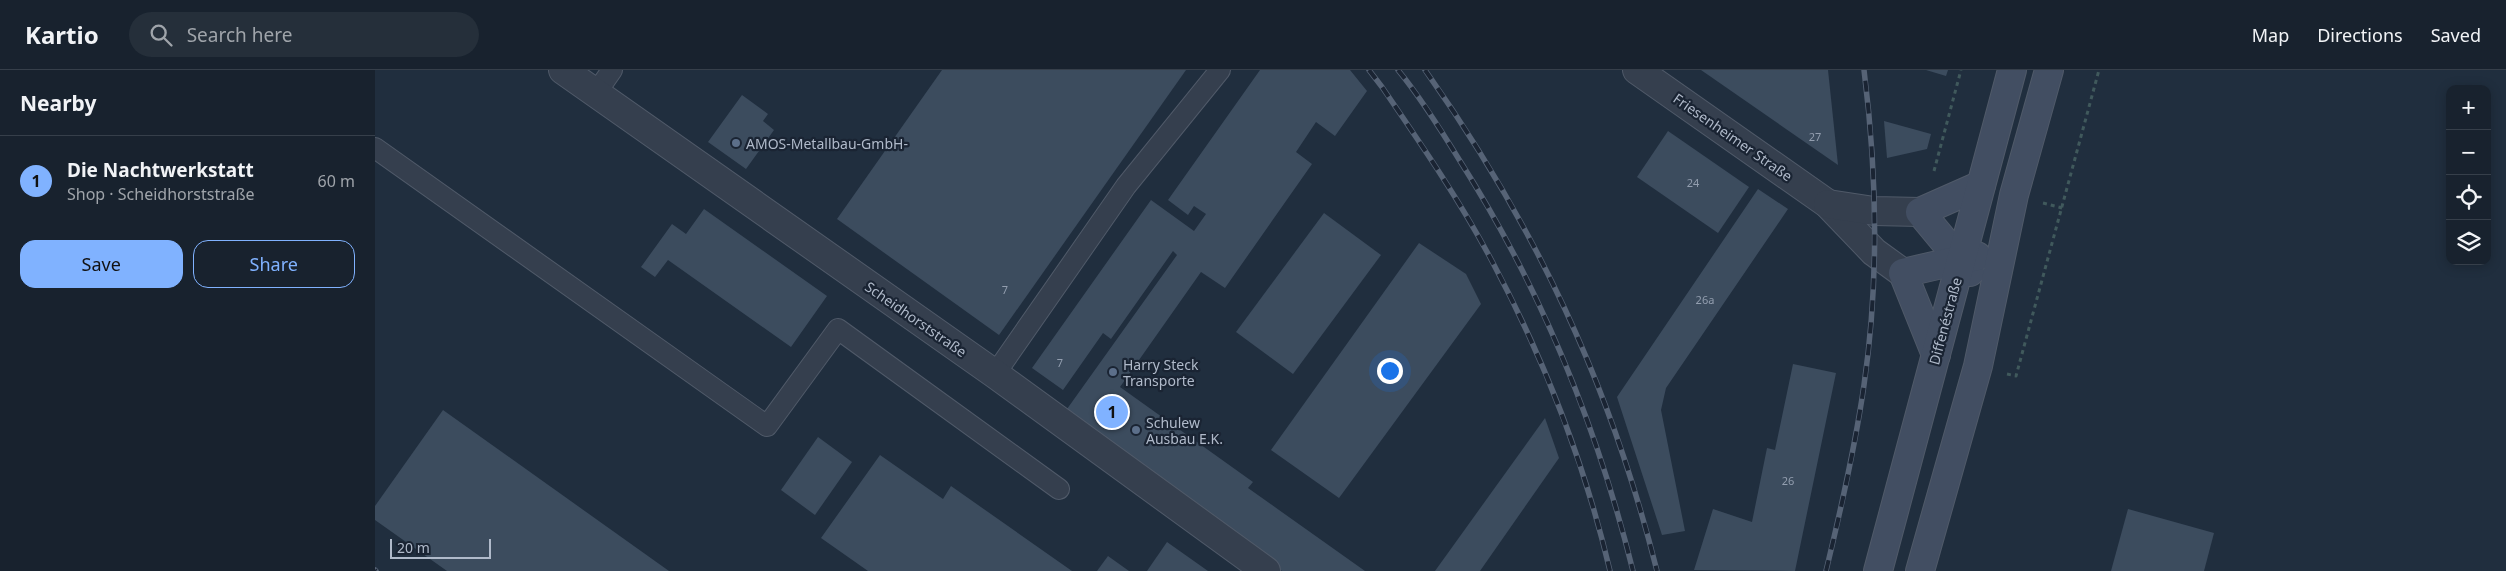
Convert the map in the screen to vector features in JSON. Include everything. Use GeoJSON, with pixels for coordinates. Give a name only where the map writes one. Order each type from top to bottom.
{"type":"FeatureCollection","features":[{"type":"Feature","properties":{"kind":"main road","name":"Diffenéstraße"},"geometry":{"type":"LineString","coordinates":[[1877,571],[2012,70]]}},
{"type":"Feature","properties":{"kind":"main road"},"geometry":{"type":"LineString","coordinates":[[1920,571],[1978,366],[2014,194],[2049,70]]}},
{"type":"Feature","properties":{"kind":"main road"},"geometry":{"type":"LineString","coordinates":[[1981,185],[1920,212],[1992,301]]}},
{"type":"Feature","properties":{"kind":"main road"},"geometry":{"type":"LineString","coordinates":[[1936,355],[1903,273],[1961,261],[2003,248]]}},
{"type":"Feature","properties":{"kind":"street","name":"Scheidhorststraße"},"geometry":{"type":"LineString","coordinates":[[563,70],[995,374],[1266,571]]}},
{"type":"Feature","properties":{"kind":"street","name":"Friesenheimer Straße"},"geometry":{"type":"LineString","coordinates":[[1637,70],[1828,204],[1874,252],[1903,273]]}},
{"type":"Feature","properties":{"kind":"street","name":"Friesenheimer Straße"},"geometry":{"type":"LineString","coordinates":[[1828,204],[1874,211],[1920,212]]}},
{"type":"Feature","properties":{"kind":"lane"},"geometry":{"type":"LineString","coordinates":[[596,93],[612,70]]}},
{"type":"Feature","properties":{"kind":"lane"},"geometry":{"type":"LineString","coordinates":[[995,374],[1126,186],[1220,70]]}},
{"type":"Feature","properties":{"kind":"lane"},"geometry":{"type":"LineString","coordinates":[[375,148],[767,426],[838,329],[1059,489]]}},
{"type":"Feature","properties":{"kind":"path"},"geometry":{"type":"LineString","coordinates":[[2016,376],[2099,70]]}},
{"type":"Feature","properties":{"kind":"building"},"geometry":{"type":"Polygon","coordinates":[[[942,70],[1186,70],[999,335],[837,219],[942,70]]]}},
{"type":"Feature","properties":{"kind":"building"},"geometry":{"type":"Polygon","coordinates":[[[1260,70],[1350,70],[1367,91],[1335,136],[1316,122],[1296,152],[1312,164],[1225,288],[1201,272],[1120,387],[1253,482],[1248,488],[1365,571],[1282,571],[1062,416],[1177,255],[1173,251],[1111,339],[1103,333],[1063,390],[1032,368],[1151,200],[1194,231],[1206,214],[1194,206],[1188,215],[1168,200],[1260,70]]]}},
{"type":"Feature","properties":{"kind":"building"},"geometry":{"type":"Polygon","coordinates":[[[1701,70],[1828,70],[1838,165],[1701,70]]]}},
{"type":"Feature","properties":{"kind":"building"},"geometry":{"type":"Polygon","coordinates":[[[1926,70],[1948,70],[1946,76],[1926,70]]]}},
{"type":"Feature","properties":{"kind":"building"},"geometry":{"type":"Polygon","coordinates":[[[742,95],[768,114],[763,121],[774,130],[746,169],[708,142],[742,95]]]}},
{"type":"Feature","properties":{"kind":"building"},"geometry":{"type":"Polygon","coordinates":[[[1884,121],[1931,134],[1927,149],[1887,158],[1884,121]]]}},
{"type":"Feature","properties":{"kind":"building"},"geometry":{"type":"Polygon","coordinates":[[[1668,131],[1749,187],[1718,233],[1637,177],[1668,131]]]}},
{"type":"Feature","properties":{"kind":"building"},"geometry":{"type":"Polygon","coordinates":[[[1758,189],[1788,209],[1666,388],[1661,410],[1685,531],[1662,535],[1617,397],[1758,189]]]}},
{"type":"Feature","properties":{"kind":"building"},"geometry":{"type":"Polygon","coordinates":[[[704,209],[827,296],[791,347],[668,260],[655,277],[641,267],[672,224],[686,234],[704,209]]]}},
{"type":"Feature","properties":{"kind":"building"},"geometry":{"type":"Polygon","coordinates":[[[1324,213],[1381,255],[1293,374],[1236,332],[1324,213]]]}},
{"type":"Feature","properties":{"kind":"building"},"geometry":{"type":"Polygon","coordinates":[[[1419,243],[1466,274],[1481,304],[1339,498],[1271,450],[1419,243]]]}},
{"type":"Feature","properties":{"kind":"building"},"geometry":{"type":"Polygon","coordinates":[[[1793,364],[1836,373],[1795,571],[1694,570],[1713,509],[1752,522],[1767,448],[1775,450],[1793,364]]]}},
{"type":"Feature","properties":{"kind":"building"},"geometry":{"type":"Polygon","coordinates":[[[443,410],[669,571],[447,571],[375,520],[375,506],[443,410]]]}},
{"type":"Feature","properties":{"kind":"building"},"geometry":{"type":"Polygon","coordinates":[[[1545,418],[1559,458],[1480,571],[1435,571],[1545,418]]]}},
{"type":"Feature","properties":{"kind":"building"},"geometry":{"type":"Polygon","coordinates":[[[818,437],[852,462],[815,515],[781,490],[818,437]]]}},
{"type":"Feature","properties":{"kind":"building"},"geometry":{"type":"Polygon","coordinates":[[[880,455],[943,499],[951,486],[1072,571],[868,571],[821,538],[880,455]]]}},
{"type":"Feature","properties":{"kind":"building"},"geometry":{"type":"Polygon","coordinates":[[[2128,509],[2214,533],[2204,571],[2111,571],[2128,509]]]}},
{"type":"Feature","properties":{"kind":"building"},"geometry":{"type":"Polygon","coordinates":[[[1167,542],[1208,571],[1147,571],[1167,542]]]}},
{"type":"Feature","properties":{"kind":"building"},"geometry":{"type":"Polygon","coordinates":[[[1108,556],[1129,571],[1097,571],[1108,556]]]}},
{"type":"Feature","properties":{"kind":"railway"},"geometry":{"type":"LineString","coordinates":[[1369,70],[1454,196],[1481,240],[1512,299],[1561,413],[1588,492],[1610,571]]}},
{"type":"Feature","properties":{"kind":"railway"},"geometry":{"type":"LineString","coordinates":[[1398,70],[1438,126],[1489,209],[1516,258],[1540,308],[1584,411],[1619,517],[1633,571]]}},
{"type":"Feature","properties":{"kind":"railway"},"geometry":{"type":"LineString","coordinates":[[1425,70],[1465,129],[1501,188],[1535,248],[1565,309],[1617,436],[1657,571]]}},
{"type":"Feature","properties":{"kind":"railway"},"geometry":{"type":"LineString","coordinates":[[1826,571],[1856,432],[1869,346],[1872,307],[1875,228],[1874,188],[1864,70]]}},
{"type":"Feature","properties":{"kind":"place","name":"AMOS-Metallbau-GmbH-"},"geometry":{"type":"Point","coordinates":[736,143]}},
{"type":"Feature","properties":{"kind":"place","name":"Harry Steck Transporte"},"geometry":{"type":"Point","coordinates":[1113,372]}},
{"type":"Feature","properties":{"kind":"place","name":"Die Nachtwerkstatt"},"geometry":{"type":"Point","coordinates":[1112,412]}},
{"type":"Feature","properties":{"kind":"place","name":"Schulew Ausbau E.K."},"geometry":{"type":"Point","coordinates":[1136,430]}}]}
